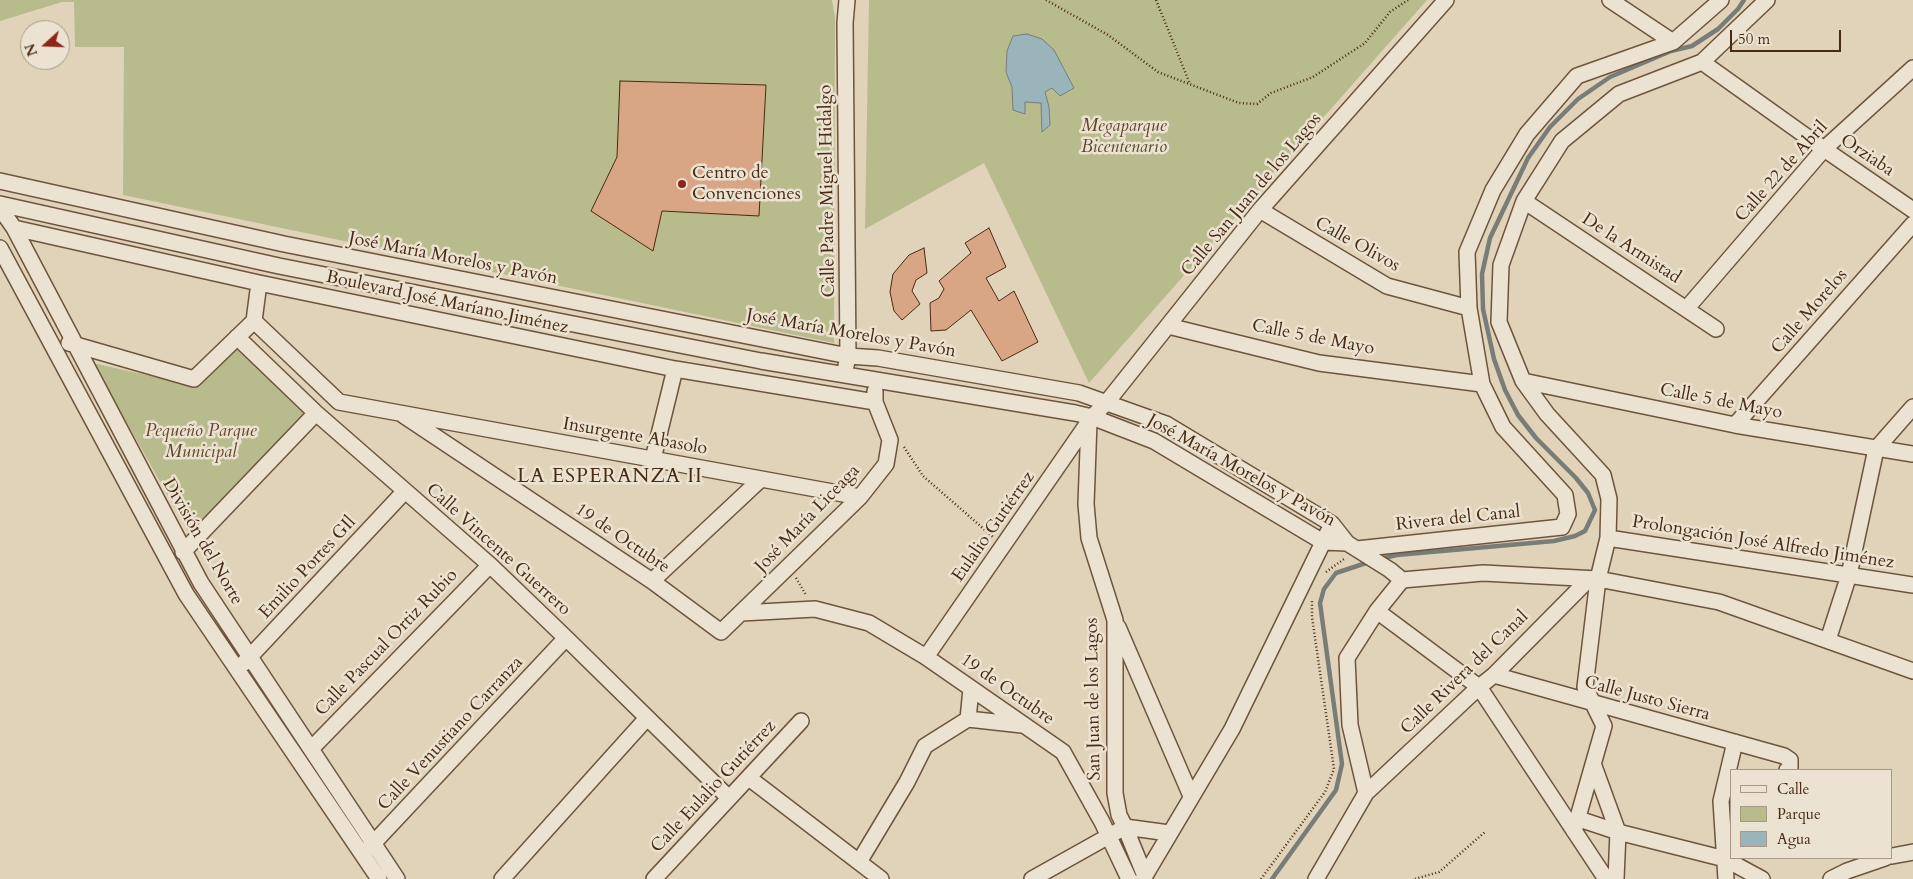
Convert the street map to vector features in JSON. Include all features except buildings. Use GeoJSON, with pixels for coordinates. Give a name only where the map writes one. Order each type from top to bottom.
{"type":"FeatureCollection","features":[{"type":"Feature","properties":{"kind":"street","name":"Calle San Juan de los Lagos"},"geometry":{"type":"LineString","coordinates":[[1091,420],[1260,210],[1446,0]]}},
{"type":"Feature","properties":{"kind":"street"},"geometry":{"type":"LineString","coordinates":[[1610,0],[1673,42]]}},
{"type":"Feature","properties":{"kind":"street"},"geometry":{"type":"LineString","coordinates":[[1482,384],[1469,308],[1467,252],[1493,190],[1527,134],[1576,76],[1673,42],[1721,0]]}},
{"type":"Feature","properties":{"kind":"street"},"geometry":{"type":"LineString","coordinates":[[1576,825],[1604,726],[1585,687],[1593,579],[1608,538],[1608,499],[1603,475],[1547,414],[1523,381],[1499,322],[1501,265],[1524,201],[1562,141],[1619,94],[1702,62],[1766,0]]}},
{"type":"Feature","properties":{"kind":"street","name":"Calle Padre Miguel Hidalgo"},"geometry":{"type":"LineString","coordinates":[[845,2],[848,356],[845,374]]}},
{"type":"Feature","properties":{"kind":"street","name":"Orziaba"},"geometry":{"type":"LineString","coordinates":[[1702,62],[1913,210]]}},
{"type":"Feature","properties":{"kind":"street","name":"Calle 22 de Abril"},"geometry":{"type":"LineString","coordinates":[[1687,308],[1824,149],[1913,68]]}},
{"type":"Feature","properties":{"kind":"street","name":"José María Morelos y Pavón"},"geometry":{"type":"LineString","coordinates":[[0,181],[284,244],[848,356],[878,358],[1079,393],[1166,424],[1332,524],[1354,547]]}},
{"type":"Feature","properties":{"kind":"street","name":"De la Armistad"},"geometry":{"type":"LineString","coordinates":[[1524,201],[1716,329]]}},
{"type":"Feature","properties":{"kind":"street","name":"José María Morelos y Pavón"},"geometry":{"type":"LineString","coordinates":[[0,204],[279,266],[761,361],[1075,413],[1154,441],[1324,542],[1354,547]]}},
{"type":"Feature","properties":{"kind":"street","name":"División del Norte"},"geometry":{"type":"LineString","coordinates":[[0,208],[14,228],[183,552],[249,657],[312,748],[369,849],[379,879]]}},
{"type":"Feature","properties":{"kind":"street","name":"Calle Olivos"},"geometry":{"type":"LineString","coordinates":[[1260,210],[1387,286],[1469,308]]}},
{"type":"Feature","properties":{"kind":"street","name":"Calle Morelos"},"geometry":{"type":"LineString","coordinates":[[1735,425],[1913,224]]}},
{"type":"Feature","properties":{"kind":"street","name":"Boulevard José Maríano Jiménez"},"geometry":{"type":"LineString","coordinates":[[14,228],[259,283],[675,368],[875,402]]}},
{"type":"Feature","properties":{"kind":"street","name":"División del Norte"},"geometry":{"type":"LineString","coordinates":[[0,248],[186,594],[237,670],[369,849],[398,879]]}},
{"type":"Feature","properties":{"kind":"street"},"geometry":{"type":"LineString","coordinates":[[51,342],[75,344],[194,379],[254,321],[259,283]]}},
{"type":"Feature","properties":{"kind":"street","name":"19 de Octubre"},"geometry":{"type":"LineString","coordinates":[[254,321],[339,402],[403,415],[652,581],[721,632]]}},
{"type":"Feature","properties":{"kind":"street","name":"Calle 5 de Mayo"},"geometry":{"type":"LineString","coordinates":[[1168,326],[1319,363],[1482,384]]}},
{"type":"Feature","properties":{"kind":"street","name":"Calle Vincente Guerrero"},"geometry":{"type":"LineString","coordinates":[[237,338],[316,413],[490,565],[728,798]]}},
{"type":"Feature","properties":{"kind":"street","name":"José María Liceaga"},"geometry":{"type":"LineString","coordinates":[[721,632],[860,497],[886,464],[890,440],[875,402],[878,358]]}},
{"type":"Feature","properties":{"kind":"street"},"geometry":{"type":"LineString","coordinates":[[653,459],[675,368]]}},
{"type":"Feature","properties":{"kind":"street","name":"Calle 5 de Mayo"},"geometry":{"type":"LineString","coordinates":[[1523,381],[1735,425],[1913,454]]}},
{"type":"Feature","properties":{"kind":"street","name":"Rivera del Canal"},"geometry":{"type":"LineString","coordinates":[[1354,547],[1562,527],[1568,514],[1565,495],[1503,427],[1482,384]]}},
{"type":"Feature","properties":{"kind":"street"},"geometry":{"type":"LineString","coordinates":[[1828,640],[1849,575],[1876,449],[1913,407]]}},
{"type":"Feature","properties":{"kind":"street"},"geometry":{"type":"LineString","coordinates":[[183,552],[316,413]]}},
{"type":"Feature","properties":{"kind":"street","name":"Insurgente Abasolo"},"geometry":{"type":"LineString","coordinates":[[403,415],[860,497]]}},
{"type":"Feature","properties":{"kind":"street","name":"Eulalio Gutiérrez"},"geometry":{"type":"LineString","coordinates":[[926,657],[1091,420]]}},
{"type":"Feature","properties":{"kind":"street","name":"San Juan de los Lagos"},"geometry":{"type":"LineString","coordinates":[[1091,420],[1086,504],[1089,538],[1115,620],[1115,793],[1119,814],[1144,878]]}},
{"type":"Feature","properties":{"kind":"street"},"geometry":{"type":"LineString","coordinates":[[652,581],[761,479]]}},
{"type":"Feature","properties":{"kind":"street","name":"Emilio Portes GIl"},"geometry":{"type":"LineString","coordinates":[[237,670],[405,491]]}},
{"type":"Feature","properties":{"kind":"street"},"geometry":{"type":"LineString","coordinates":[[1144,878],[1232,729],[1332,524]]}},
{"type":"Feature","properties":{"kind":"street","name":"Prolongación José Alfredo Jiménez"},"geometry":{"type":"LineString","coordinates":[[1608,538],[1913,585]]}},
{"type":"Feature","properties":{"kind":"street"},"geometry":{"type":"LineString","coordinates":[[1354,547],[1396,575],[1483,573],[1593,579],[1719,602],[1913,671]]}},
{"type":"Feature","properties":{"kind":"street","name":"Calle Pascual Ortiz Rubio"},"geometry":{"type":"LineString","coordinates":[[312,748],[490,565]]}},
{"type":"Feature","properties":{"kind":"street"},"geometry":{"type":"LineString","coordinates":[[1366,793],[1350,724],[1347,658],[1377,611],[1396,575]]}},
{"type":"Feature","properties":{"kind":"street","name":"Calle Rivera del Canal"},"geometry":{"type":"LineString","coordinates":[[1316,879],[1366,793],[1494,675],[1593,579]]}},
{"type":"Feature","properties":{"kind":"street","name":"19 de Octubre"},"geometry":{"type":"LineString","coordinates":[[741,613],[815,609],[868,623],[926,657],[1063,752],[1105,829],[1129,879]]}},
{"type":"Feature","properties":{"kind":"street"},"geometry":{"type":"LineString","coordinates":[[1377,611],[1478,688],[1576,825],[1606,879]]}},
{"type":"Feature","properties":{"kind":"street"},"geometry":{"type":"LineString","coordinates":[[1115,620],[1191,796]]}},
{"type":"Feature","properties":{"kind":"street","name":"Calle Venustiano Carranza"},"geometry":{"type":"LineString","coordinates":[[369,849],[566,638]]}},
{"type":"Feature","properties":{"kind":"street","name":"Calle Justo Sierra"},"geometry":{"type":"LineString","coordinates":[[1494,675],[1784,756],[1788,765]]}},
{"type":"Feature","properties":{"kind":"street"},"geometry":{"type":"LineString","coordinates":[[968,719],[971,689]]}},
{"type":"Feature","properties":{"kind":"street"},"geometry":{"type":"LineString","coordinates":[[502,879],[647,718]]}},
{"type":"Feature","properties":{"kind":"street"},"geometry":{"type":"LineString","coordinates":[[860,862],[907,782],[925,746],[968,719],[1024,725]]}},
{"type":"Feature","properties":{"kind":"street","name":"Calle Eulalio Gutiérrez"},"geometry":{"type":"LineString","coordinates":[[654,879],[801,721]]}},
{"type":"Feature","properties":{"kind":"street"},"geometry":{"type":"LineString","coordinates":[[1731,769],[1735,742]]}},
{"type":"Feature","properties":{"kind":"street"},"geometry":{"type":"LineString","coordinates":[[1594,766],[1618,832],[1616,879]]}},
{"type":"Feature","properties":{"kind":"street"},"geometry":{"type":"LineString","coordinates":[[1726,879],[1729,853],[1726,802],[1730,775]]}},
{"type":"Feature","properties":{"kind":"street"},"geometry":{"type":"LineString","coordinates":[[749,778],[881,879]]}},
{"type":"Feature","properties":{"kind":"street"},"geometry":{"type":"LineString","coordinates":[[1576,825],[1729,853]]}},
{"type":"Feature","properties":{"kind":"street"},"geometry":{"type":"LineString","coordinates":[[1032,879],[1105,829],[1125,827],[1169,833]]}},
{"type":"Feature","properties":{"kind":"street"},"geometry":{"type":"LineString","coordinates":[[1893,856],[1913,852]]}},
{"type":"Feature","properties":{"kind":"street"},"geometry":{"type":"LineString","coordinates":[[1737,859],[1762,879]]}},
{"type":"Feature","properties":{"kind":"street"},"geometry":{"type":"LineString","coordinates":[[1831,879],[1882,859]]}},
{"type":"Feature","properties":{"kind":"path"},"geometry":{"type":"LineString","coordinates":[[1046,0],[1108,35],[1158,72],[1239,103],[1257,104],[1271,93],[1313,77],[1365,43],[1390,12],[1408,0]]}},
{"type":"Feature","properties":{"kind":"path"},"geometry":{"type":"LineString","coordinates":[[1156,0],[1190,84]]}},
{"type":"Feature","properties":{"kind":"path"},"geometry":{"type":"LineString","coordinates":[[902,443],[923,476],[1004,546]]}},
{"type":"Feature","properties":{"kind":"path"},"geometry":{"type":"LineString","coordinates":[[1321,578],[1354,547]]}},
{"type":"Feature","properties":{"kind":"path"},"geometry":{"type":"LineString","coordinates":[[789,566],[815,609]]}},
{"type":"Feature","properties":{"kind":"path"},"geometry":{"type":"LineString","coordinates":[[1261,879],[1325,792],[1334,769],[1312,617],[1312,598]]}},
{"type":"Feature","properties":{"kind":"path"},"geometry":{"type":"LineString","coordinates":[[1415,879],[1439,872],[1485,832]]}},
{"type":"Feature","properties":{"kind":"green space"},"geometry":{"type":"Polygon","coordinates":[[[0,0],[832,0],[835,17],[834,343],[123,195],[124,47],[75,47],[74,2],[62,2],[0,21],[0,0]]]}},
{"type":"Feature","properties":{"kind":"green space","name":"Megaparque Bicentenario"},"geometry":{"type":"Polygon","coordinates":[[[869,0],[1427,0],[1089,383],[984,163],[865,229],[869,0]]]}},
{"type":"Feature","properties":{"kind":"green space","name":"Pequeño Parque Municipal"},"geometry":{"type":"Polygon","coordinates":[[[239,346],[308,413],[189,533],[93,363],[195,386],[239,346]]]}},
{"type":"Feature","properties":{"kind":"water"},"geometry":{"type":"Polygon","coordinates":[[[1027,34],[1042,39],[1054,50],[1074,88],[1060,96],[1052,88],[1045,92],[1049,107],[1050,125],[1042,132],[1041,103],[1025,102],[1025,114],[1013,110],[1012,87],[1006,72],[1007,51],[1013,36],[1027,34]]]}},
{"type":"Feature","properties":{"kind":"waterway"},"geometry":{"type":"LineString","coordinates":[[1379,559],[1397,555],[1554,541],[1575,536],[1585,531],[1595,510],[1588,493],[1576,478],[1536,438],[1518,415],[1505,390],[1494,359],[1483,309],[1482,274],[1490,238],[1528,158],[1550,127],[1578,99],[1610,77],[1671,51],[1692,46],[1718,29],[1738,9],[1744,0]]}},
{"type":"Feature","properties":{"kind":"waterway"},"geometry":{"type":"LineString","coordinates":[[1272,879],[1336,790],[1342,764],[1320,603],[1324,589],[1336,573],[1369,562]]}},
{"type":"Feature","properties":{"kind":"place","name":"Centro de Convenciones"},"geometry":{"type":"Point","coordinates":[682,184]}},
{"type":"Feature","properties":{"kind":"district","name":"LA ESPERANZA II"},"geometry":{"type":"Point","coordinates":[610,477]}}]}
